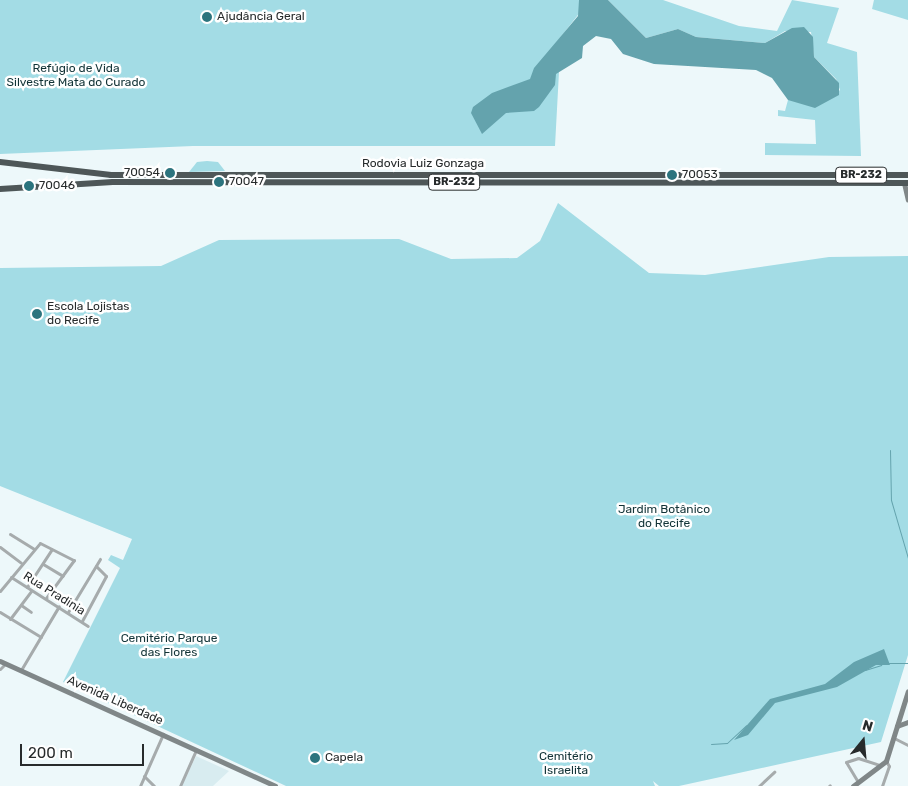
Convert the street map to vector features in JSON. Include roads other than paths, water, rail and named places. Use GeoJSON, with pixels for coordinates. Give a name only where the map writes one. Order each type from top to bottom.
{"type":"FeatureCollection","features":[{"type":"Feature","properties":{"kind":"highway","name":"Rodovia Luiz Gonzaga"},"geometry":{"type":"LineString","coordinates":[[0,162],[111,175],[908,175]]}},
{"type":"Feature","properties":{"kind":"highway","name":"Rodovia Luiz Gonzaga"},"geometry":{"type":"LineString","coordinates":[[0,189],[113,182],[906,183]]}},
{"type":"Feature","properties":{"kind":"main road"},"geometry":{"type":"LineString","coordinates":[[906,183],[908,200]]}},
{"type":"Feature","properties":{"kind":"main road","name":"Avenida Liberdade"},"geometry":{"type":"LineString","coordinates":[[2,662],[270,781],[275,786]]}},
{"type":"Feature","properties":{"kind":"main road"},"geometry":{"type":"LineString","coordinates":[[856,784],[886,761],[908,691]]}},
{"type":"Feature","properties":{"kind":"main road"},"geometry":{"type":"LineString","coordinates":[[897,726],[908,722]]}},
{"type":"Feature","properties":{"kind":"street"},"geometry":{"type":"LineString","coordinates":[[10,534],[34,549]]}},
{"type":"Feature","properties":{"kind":"street"},"geometry":{"type":"LineString","coordinates":[[0,591],[21,563],[40,543],[73,557],[63,576],[46,598]]}},
{"type":"Feature","properties":{"kind":"street"},"geometry":{"type":"LineString","coordinates":[[0,547],[21,563]]}},
{"type":"Feature","properties":{"kind":"street"},"geometry":{"type":"LineString","coordinates":[[27,587],[44,564],[52,549]]}},
{"type":"Feature","properties":{"kind":"street"},"geometry":{"type":"LineString","coordinates":[[68,612],[100,559]]}},
{"type":"Feature","properties":{"kind":"street"},"geometry":{"type":"LineString","coordinates":[[44,564],[63,576]]}},
{"type":"Feature","properties":{"kind":"street"},"geometry":{"type":"LineString","coordinates":[[82,621],[106,576],[96,566]]}},
{"type":"Feature","properties":{"kind":"street","name":"Rua Pradinia"},"geometry":{"type":"LineString","coordinates":[[11,577],[88,626]]}},
{"type":"Feature","properties":{"kind":"street"},"geometry":{"type":"LineString","coordinates":[[10,619],[32,591]]}},
{"type":"Feature","properties":{"kind":"street"},"geometry":{"type":"LineString","coordinates":[[21,605],[31,612]]}},
{"type":"Feature","properties":{"kind":"street"},"geometry":{"type":"LineString","coordinates":[[21,670],[59,606]]}},
{"type":"Feature","properties":{"kind":"street"},"geometry":{"type":"LineString","coordinates":[[0,612],[41,637]]}},
{"type":"Feature","properties":{"kind":"street"},"geometry":{"type":"LineString","coordinates":[[0,669],[2,662]]}},
{"type":"Feature","properties":{"kind":"street"},"geometry":{"type":"LineString","coordinates":[[140,786],[163,734]]}},
{"type":"Feature","properties":{"kind":"street"},"geometry":{"type":"LineString","coordinates":[[894,738],[908,745]]}},
{"type":"Feature","properties":{"kind":"street"},"geometry":{"type":"LineString","coordinates":[[180,786],[196,749]]}},
{"type":"Feature","properties":{"kind":"street"},"geometry":{"type":"LineString","coordinates":[[856,784],[846,762],[858,758],[881,766]]}},
{"type":"Feature","properties":{"kind":"street"},"geometry":{"type":"LineString","coordinates":[[882,786],[889,766],[886,761]]}},
{"type":"Feature","properties":{"kind":"street"},"geometry":{"type":"LineString","coordinates":[[759,786],[774,772]]}},
{"type":"Feature","properties":{"kind":"street"},"geometry":{"type":"LineString","coordinates":[[144,776],[154,786]]}},
{"type":"Feature","properties":{"kind":"waterway"},"geometry":{"type":"LineString","coordinates":[[890,450],[891,500],[908,558]]}},
{"type":"Feature","properties":{"kind":"waterway"},"geometry":{"type":"LineString","coordinates":[[889,663],[908,663]]}},
{"type":"Feature","properties":{"kind":"waterway"},"geometry":{"type":"LineString","coordinates":[[865,670],[881,665]]}},
{"type":"Feature","properties":{"kind":"waterway"},"geometry":{"type":"LineString","coordinates":[[711,744],[727,743],[746,725]]}},
{"type":"Feature","properties":{"kind":"place","name":"Ajudância Geral"},"geometry":{"type":"Point","coordinates":[207,17]}},
{"type":"Feature","properties":{"kind":"place","name":"70054"},"geometry":{"type":"Point","coordinates":[170,173]}},
{"type":"Feature","properties":{"kind":"place","name":"70053"},"geometry":{"type":"Point","coordinates":[672,175]}},
{"type":"Feature","properties":{"kind":"place","name":"70047"},"geometry":{"type":"Point","coordinates":[219,182]}},
{"type":"Feature","properties":{"kind":"place","name":"70046"},"geometry":{"type":"Point","coordinates":[29,186]}},
{"type":"Feature","properties":{"kind":"place","name":"Escola Lojistas do Recife"},"geometry":{"type":"Point","coordinates":[37,314]}},
{"type":"Feature","properties":{"kind":"place","name":"Capela"},"geometry":{"type":"Point","coordinates":[315,758]}},
{"type":"Feature","properties":{"kind":"park label","name":"Refúgio de Vida Silvestre Mata do Curado"},"geometry":{"type":"Point","coordinates":[76,76]}},
{"type":"Feature","properties":{"kind":"park label","name":"Jardim Botânico do Recife"},"geometry":{"type":"Point","coordinates":[664,517]}},
{"type":"Feature","properties":{"kind":"park label","name":"Cemitério Parque das Flores"},"geometry":{"type":"Point","coordinates":[169,646]}},
{"type":"Feature","properties":{"kind":"park label","name":"Cemitério Israelita"},"geometry":{"type":"Point","coordinates":[566,764]}}]}
